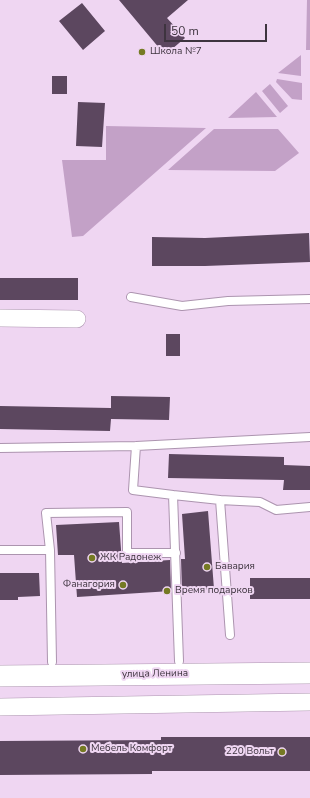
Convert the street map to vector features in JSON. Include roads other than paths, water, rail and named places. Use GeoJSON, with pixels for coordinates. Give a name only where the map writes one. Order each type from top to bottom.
{"type":"FeatureCollection","features":[{"type":"Feature","properties":{"kind":"street"},"geometry":{"type":"LineString","coordinates":[[0,318],[77,319]]}},
{"type":"Feature","properties":{"kind":"street","name":"улица Ленина"},"geometry":{"type":"LineString","coordinates":[[0,662],[310,661]]}},
{"type":"Feature","properties":{"kind":"street","name":"улица Ленина"},"geometry":{"type":"LineString","coordinates":[[0,676],[310,673]]}},
{"type":"Feature","properties":{"kind":"street"},"geometry":{"type":"LineString","coordinates":[[0,707],[310,702]]}},
{"type":"Feature","properties":{"kind":"lane"},"geometry":{"type":"LineString","coordinates":[[132,297],[182,306],[228,301],[310,299]]}},
{"type":"Feature","properties":{"kind":"lane"},"geometry":{"type":"LineString","coordinates":[[0,448],[136,446],[310,437]]}},
{"type":"Feature","properties":{"kind":"lane"},"geometry":{"type":"LineString","coordinates":[[136,446],[133,490],[220,500],[260,502],[276,510],[310,507]]}},
{"type":"Feature","properties":{"kind":"lane"},"geometry":{"type":"LineString","coordinates":[[173,495],[179,661]]}},
{"type":"Feature","properties":{"kind":"lane"},"geometry":{"type":"LineString","coordinates":[[220,500],[230,635]]}},
{"type":"Feature","properties":{"kind":"lane"},"geometry":{"type":"LineString","coordinates":[[52,662],[50,550],[46,513],[127,512],[126,553],[176,553]]}},
{"type":"Feature","properties":{"kind":"lane"},"geometry":{"type":"LineString","coordinates":[[0,550],[50,550]]}},
{"type":"Feature","properties":{"kind":"place","name":"Школа №7"},"geometry":{"type":"Point","coordinates":[142,52]}},
{"type":"Feature","properties":{"kind":"place","name":"ЖК Радонеж"},"geometry":{"type":"Point","coordinates":[92,558]}},
{"type":"Feature","properties":{"kind":"place","name":"Бавария"},"geometry":{"type":"Point","coordinates":[207,567]}},
{"type":"Feature","properties":{"kind":"place","name":"Фанагория"},"geometry":{"type":"Point","coordinates":[123,585]}},
{"type":"Feature","properties":{"kind":"place","name":"Время подарков"},"geometry":{"type":"Point","coordinates":[167,591]}},
{"type":"Feature","properties":{"kind":"place","name":"Мебель Комфорт"},"geometry":{"type":"Point","coordinates":[83,749]}},
{"type":"Feature","properties":{"kind":"place","name":"220 Вольт"},"geometry":{"type":"Point","coordinates":[282,752]}}]}
